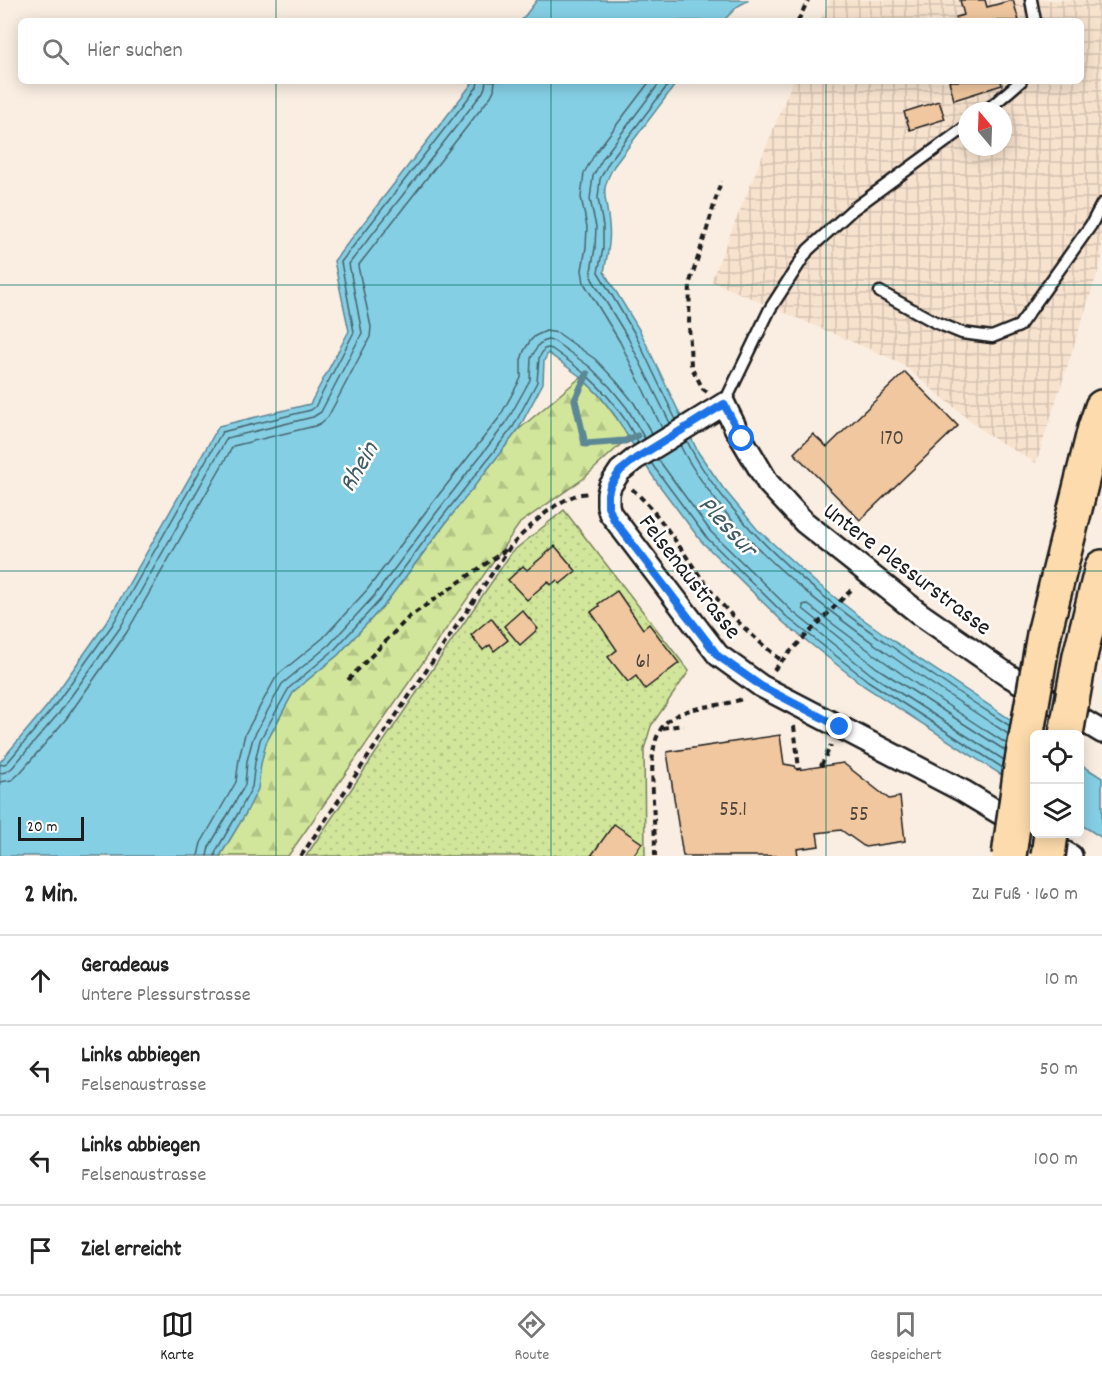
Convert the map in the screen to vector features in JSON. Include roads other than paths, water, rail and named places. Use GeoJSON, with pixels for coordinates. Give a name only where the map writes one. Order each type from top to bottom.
{"type":"FeatureCollection","features":[{"type":"Feature","properties":{"kind":"highway"},"geometry":{"type":"LineString","coordinates":[[1009,856],[1021,767],[1044,634],[1102,407]]}},
{"type":"Feature","properties":{"kind":"highway"},"geometry":{"type":"LineString","coordinates":[[1067,730],[1080,656],[1102,567]]}},
{"type":"Feature","properties":{"kind":"highway"},"geometry":{"type":"LineString","coordinates":[[1048,856],[1050,838]]}},
{"type":"Feature","properties":{"kind":"street","name":"Felsenaustrasse"},"geometry":{"type":"LineString","coordinates":[[724,404],[635,459],[620,471],[610,486],[617,489],[608,506],[614,520],[718,656],[761,686],[963,790],[1071,856]]}},
{"type":"Feature","properties":{"kind":"street","name":"Untere Plessurstrasse"},"geometry":{"type":"LineString","coordinates":[[724,404],[768,483],[804,522],[920,614],[1011,677],[1102,732]]}},
{"type":"Feature","properties":{"kind":"lane"},"geometry":{"type":"LineString","coordinates":[[1031,0],[1034,18]]}},
{"type":"Feature","properties":{"kind":"lane"},"geometry":{"type":"LineString","coordinates":[[996,102],[1018,84]]}},
{"type":"Feature","properties":{"kind":"lane"},"geometry":{"type":"LineString","coordinates":[[724,404],[770,309],[808,250],[852,210],[958,133]]}},
{"type":"Feature","properties":{"kind":"lane"},"geometry":{"type":"LineString","coordinates":[[880,292],[944,326],[962,333],[992,337],[1018,326],[1091,225],[1102,204]]}},
{"type":"Feature","properties":{"kind":"water"},"geometry":{"type":"Polygon","coordinates":[[[537,0],[749,0],[738,6],[726,18],[523,18],[537,0]]]}},
{"type":"Feature","properties":{"kind":"water"},"geometry":{"type":"Polygon","coordinates":[[[472,84],[676,84],[609,175],[605,189],[609,237],[604,272],[640,331],[698,452],[723,488],[757,529],[814,581],[922,661],[1030,732],[1030,793],[864,686],[784,623],[701,541],[656,481],[616,417],[600,396],[581,377],[548,353],[544,361],[543,383],[518,430],[385,604],[338,655],[294,691],[266,743],[258,789],[220,856],[0,856],[0,762],[48,705],[108,620],[219,426],[310,404],[349,331],[334,261],[472,84]]]}},
{"type":"Feature","properties":{"kind":"water"},"geometry":{"type":"Polygon","coordinates":[[[1084,767],[1102,778],[1102,838],[1084,827],[1084,767]]]}},
{"type":"Feature","properties":{"kind":"waterway"},"geometry":{"type":"LineString","coordinates":[[587,374],[575,400],[585,444],[625,441],[637,436]]}},
{"type":"Feature","properties":{"kind":"water label","name":"Rhein"},"geometry":{"type":"Point","coordinates":[357,466]}},
{"type":"Feature","properties":{"kind":"water label","name":"Plessur"},"geometry":{"type":"Point","coordinates":[729,525]}}]}
